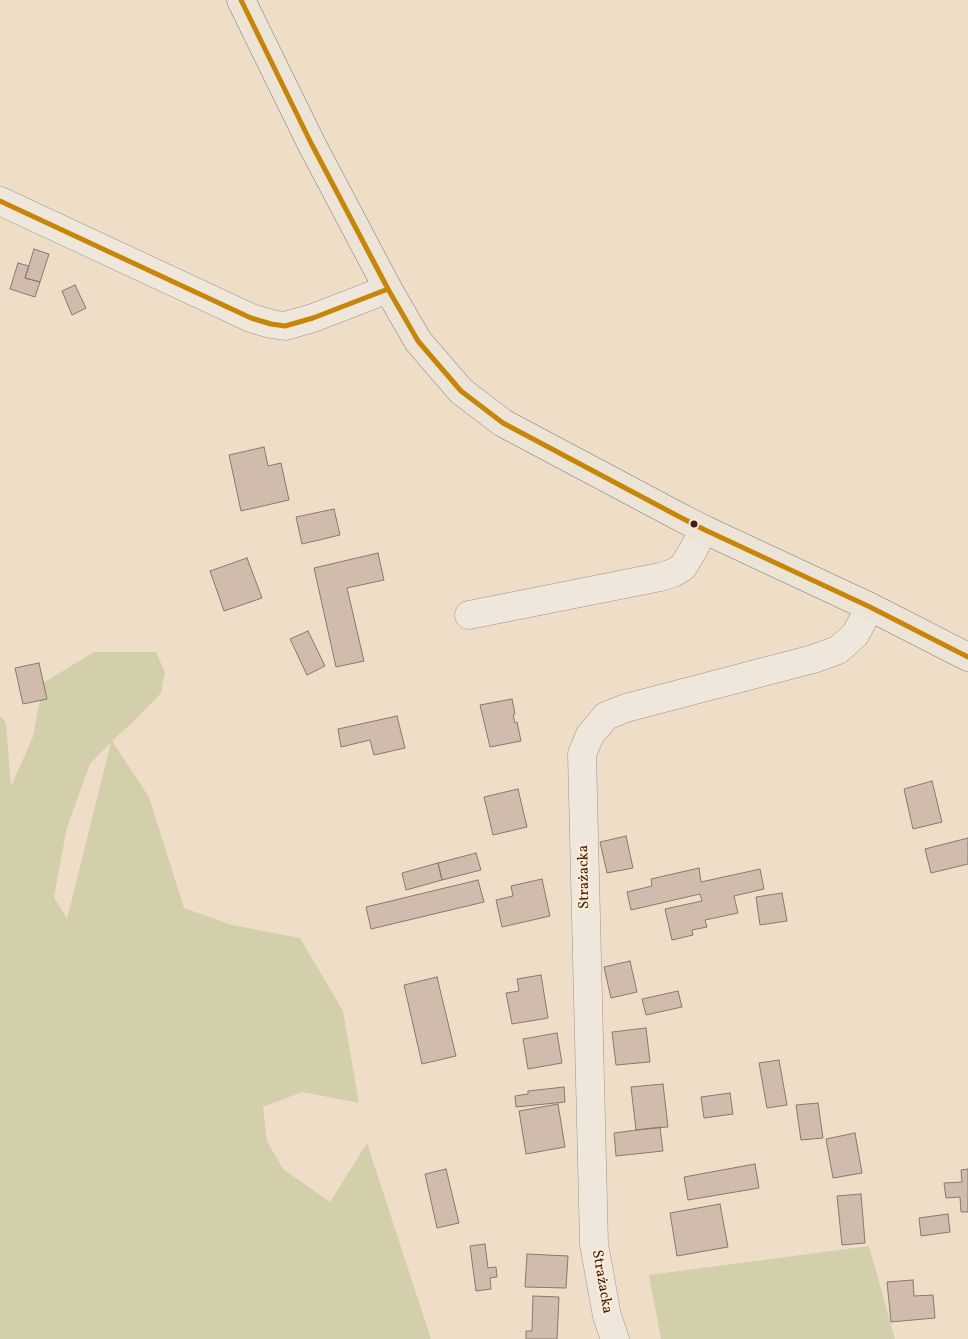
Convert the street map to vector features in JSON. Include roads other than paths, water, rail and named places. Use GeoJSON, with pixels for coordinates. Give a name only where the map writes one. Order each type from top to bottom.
{"type":"FeatureCollection","features":[{"type":"Feature","properties":{"kind":"main road"},"geometry":{"type":"LineString","coordinates":[[241,0],[311,143],[388,289],[418,341],[461,391],[503,423],[703,529],[870,607],[968,657]]}},
{"type":"Feature","properties":{"kind":"street"},"geometry":{"type":"LineString","coordinates":[[0,201],[252,318],[272,324],[285,326],[313,318],[388,289]]}},
{"type":"Feature","properties":{"kind":"street"},"geometry":{"type":"LineString","coordinates":[[469,615],[673,573],[683,567],[703,529]]}},
{"type":"Feature","properties":{"kind":"street","name":"Strażacka"},"geometry":{"type":"LineString","coordinates":[[615,1339],[607,1316],[594,1244],[582,754],[590,735],[606,716],[626,708],[813,659],[838,650],[854,634],[870,607]]}}]}
